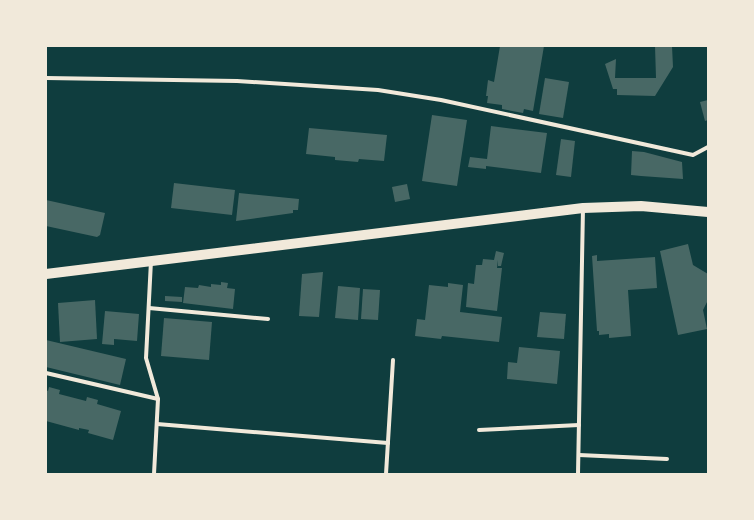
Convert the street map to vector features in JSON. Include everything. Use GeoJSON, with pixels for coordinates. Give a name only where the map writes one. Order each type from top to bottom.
{"type":"FeatureCollection","features":[{"type":"Feature","properties":{"kind":"main road"},"geometry":{"type":"LineString","coordinates":[[46,274],[583,208],[641,206],[708,212]]}},
{"type":"Feature","properties":{"kind":"street"},"geometry":{"type":"LineString","coordinates":[[46,78],[237,81],[378,90],[441,100],[693,155],[708,147]]}},
{"type":"Feature","properties":{"kind":"street"},"geometry":{"type":"LineString","coordinates":[[578,474],[583,208]]}},
{"type":"Feature","properties":{"kind":"street"},"geometry":{"type":"LineString","coordinates":[[151,260],[146,358],[158,399],[154,474]]}},
{"type":"Feature","properties":{"kind":"street"},"geometry":{"type":"LineString","coordinates":[[149,308],[268,319]]}},
{"type":"Feature","properties":{"kind":"street"},"geometry":{"type":"LineString","coordinates":[[386,474],[393,360]]}},
{"type":"Feature","properties":{"kind":"street"},"geometry":{"type":"LineString","coordinates":[[46,373],[158,399]]}},
{"type":"Feature","properties":{"kind":"street"},"geometry":{"type":"LineString","coordinates":[[157,424],[388,443]]}},
{"type":"Feature","properties":{"kind":"street"},"geometry":{"type":"LineString","coordinates":[[478,430],[579,425]]}},
{"type":"Feature","properties":{"kind":"street"},"geometry":{"type":"LineString","coordinates":[[579,455],[667,459]]}},
{"type":"Feature","properties":{"kind":"building"},"geometry":{"type":"Polygon","coordinates":[[[500,46],[544,46],[533,111],[524,109],[523,113],[502,109],[502,105],[487,103],[488,96],[486,96],[488,80],[494,82],[500,46]]]}},
{"type":"Feature","properties":{"kind":"building"},"geometry":{"type":"Polygon","coordinates":[[[655,46],[672,46],[673,67],[655,96],[617,95],[617,89],[613,89],[605,64],[616,59],[615,78],[656,78],[655,46]]]}},
{"type":"Feature","properties":{"kind":"building"},"geometry":{"type":"Polygon","coordinates":[[[545,78],[569,82],[563,118],[539,114],[545,78]]]}},
{"type":"Feature","properties":{"kind":"building"},"geometry":{"type":"Polygon","coordinates":[[[708,100],[708,120],[705,121],[700,102],[708,100]]]}},
{"type":"Feature","properties":{"kind":"building"},"geometry":{"type":"Polygon","coordinates":[[[432,115],[467,120],[457,186],[422,181],[432,115]]]}},
{"type":"Feature","properties":{"kind":"building"},"geometry":{"type":"Polygon","coordinates":[[[491,126],[547,133],[541,173],[486,166],[486,169],[468,167],[470,157],[487,159],[491,126]]]}},
{"type":"Feature","properties":{"kind":"building"},"geometry":{"type":"Polygon","coordinates":[[[309,128],[387,135],[384,161],[359,159],[358,162],[335,160],[335,157],[306,154],[309,128]]]}},
{"type":"Feature","properties":{"kind":"building"},"geometry":{"type":"Polygon","coordinates":[[[561,139],[575,141],[571,177],[556,175],[561,139]]]}},
{"type":"Feature","properties":{"kind":"building"},"geometry":{"type":"Polygon","coordinates":[[[632,151],[644,152],[682,162],[683,179],[631,175],[632,151]]]}},
{"type":"Feature","properties":{"kind":"building"},"geometry":{"type":"Polygon","coordinates":[[[174,183],[235,190],[232,215],[171,208],[174,183]]]}},
{"type":"Feature","properties":{"kind":"building"},"geometry":{"type":"Polygon","coordinates":[[[407,184],[410,199],[395,202],[392,187],[407,184]]]}},
{"type":"Feature","properties":{"kind":"building"},"geometry":{"type":"Polygon","coordinates":[[[239,193],[299,199],[298,210],[293,210],[293,213],[236,221],[239,193]]]}},
{"type":"Feature","properties":{"kind":"building"},"geometry":{"type":"Polygon","coordinates":[[[46,200],[105,213],[100,235],[97,237],[46,226],[46,200]]]}},
{"type":"Feature","properties":{"kind":"building"},"geometry":{"type":"Polygon","coordinates":[[[688,244],[693,265],[708,274],[708,300],[703,310],[707,329],[678,335],[660,251],[688,244]]]}},
{"type":"Feature","properties":{"kind":"building"},"geometry":{"type":"Polygon","coordinates":[[[496,251],[504,253],[501,266],[498,266],[498,260],[497,268],[502,268],[497,311],[466,307],[468,283],[474,284],[476,265],[482,265],[483,259],[494,260],[496,251]]]}},
{"type":"Feature","properties":{"kind":"building"},"geometry":{"type":"Polygon","coordinates":[[[597,255],[597,261],[655,257],[657,288],[628,290],[631,336],[609,338],[609,334],[599,335],[599,331],[597,331],[592,256],[597,255]]]}},
{"type":"Feature","properties":{"kind":"building"},"geometry":{"type":"Polygon","coordinates":[[[323,272],[319,317],[299,316],[302,274],[323,272]]]}},
{"type":"Feature","properties":{"kind":"building"},"geometry":{"type":"Polygon","coordinates":[[[221,282],[228,283],[227,288],[235,289],[233,309],[183,303],[185,287],[198,288],[199,285],[211,287],[211,284],[221,285],[221,282]]]}},
{"type":"Feature","properties":{"kind":"building"},"geometry":{"type":"Polygon","coordinates":[[[448,283],[463,285],[460,312],[502,317],[499,342],[442,336],[441,339],[415,336],[417,319],[425,320],[429,285],[448,287],[448,283]]]}},
{"type":"Feature","properties":{"kind":"building"},"geometry":{"type":"Polygon","coordinates":[[[338,286],[360,288],[358,320],[335,318],[338,286]]]}},
{"type":"Feature","properties":{"kind":"building"},"geometry":{"type":"Polygon","coordinates":[[[363,289],[380,290],[378,320],[361,319],[363,289]]]}},
{"type":"Feature","properties":{"kind":"building"},"geometry":{"type":"Polygon","coordinates":[[[165,296],[182,297],[182,302],[165,301],[165,296]]]}},
{"type":"Feature","properties":{"kind":"building"},"geometry":{"type":"Polygon","coordinates":[[[95,300],[97,339],[60,342],[58,303],[95,300]]]}},
{"type":"Feature","properties":{"kind":"building"},"geometry":{"type":"Polygon","coordinates":[[[105,311],[139,314],[137,341],[114,339],[114,345],[102,344],[105,311]]]}},
{"type":"Feature","properties":{"kind":"building"},"geometry":{"type":"Polygon","coordinates":[[[540,312],[566,314],[564,339],[537,337],[540,312]]]}},
{"type":"Feature","properties":{"kind":"building"},"geometry":{"type":"Polygon","coordinates":[[[164,318],[212,322],[209,360],[161,356],[164,318]]]}},
{"type":"Feature","properties":{"kind":"building"},"geometry":{"type":"Polygon","coordinates":[[[46,340],[126,359],[120,385],[46,367],[46,340]]]}},
{"type":"Feature","properties":{"kind":"building"},"geometry":{"type":"Polygon","coordinates":[[[519,347],[560,351],[557,384],[507,379],[508,362],[517,363],[519,347]]]}},
{"type":"Feature","properties":{"kind":"building"},"geometry":{"type":"Polygon","coordinates":[[[49,387],[60,390],[59,394],[86,401],[87,397],[98,400],[97,404],[121,411],[113,440],[88,433],[89,430],[79,428],[79,430],[46,421],[46,390],[48,391],[49,387]]]}}]}
